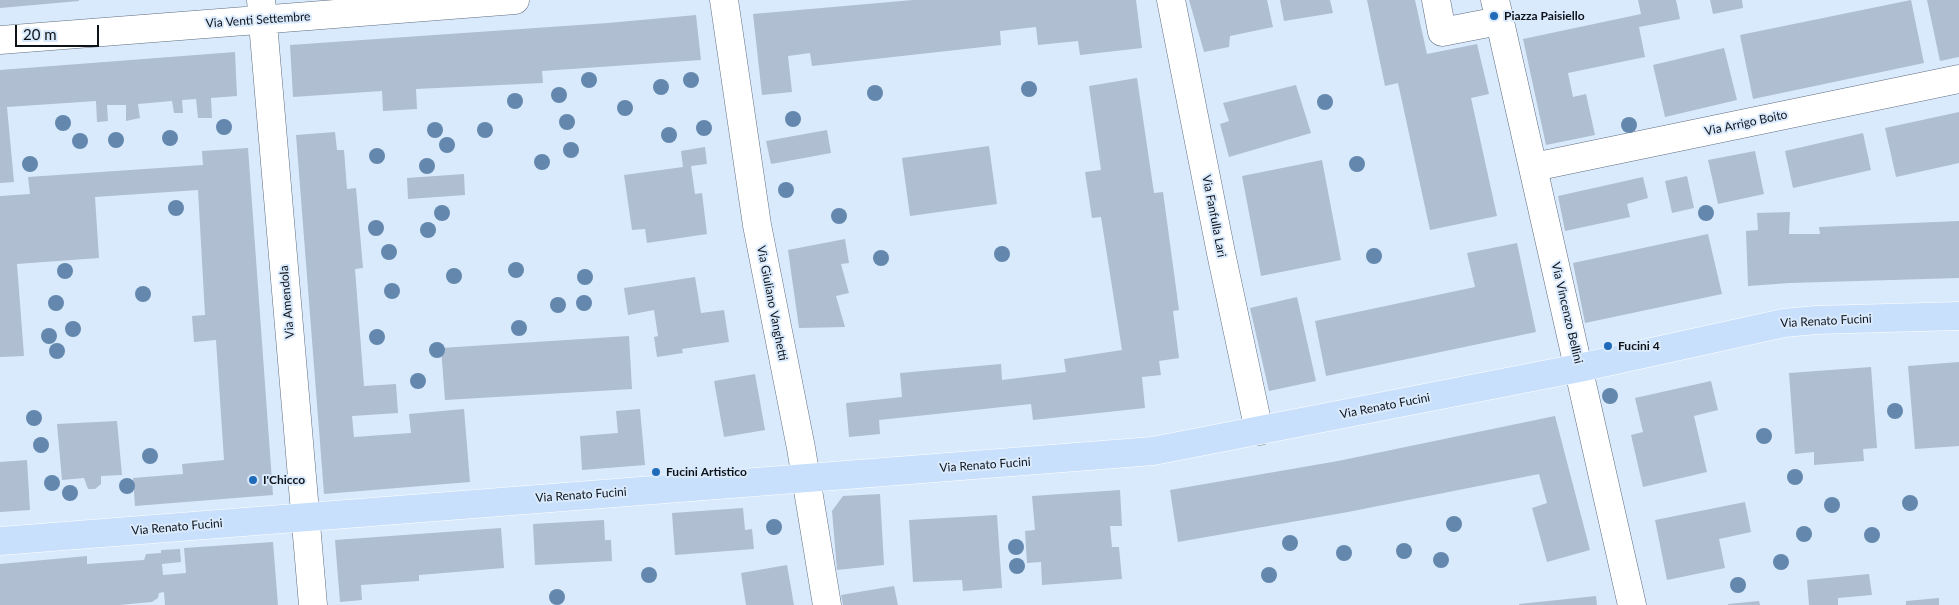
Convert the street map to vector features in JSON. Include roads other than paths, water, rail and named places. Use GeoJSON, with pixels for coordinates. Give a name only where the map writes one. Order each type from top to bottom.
{"type":"FeatureCollection","features":[{"type":"Feature","properties":{"kind":"main road","name":"Via Renato Fucini"},"geometry":{"type":"LineString","coordinates":[[0,541],[1153,451],[1579,368],[1784,322],[1959,316]]}},
{"type":"Feature","properties":{"kind":"street","name":"Via Venti Settembre"},"geometry":{"type":"LineString","coordinates":[[0,40],[262,10],[515,0]]}},
{"type":"Feature","properties":{"kind":"street","name":"Via Giuliano Vanghetti"},"geometry":{"type":"LineString","coordinates":[[724,0],[756,225],[806,477],[827,605]]}},
{"type":"Feature","properties":{"kind":"street","name":"Via Fanfulla Lari"},"geometry":{"type":"LineString","coordinates":[[1171,0],[1221,253],[1259,431]]}},
{"type":"Feature","properties":{"kind":"street"},"geometry":{"type":"LineString","coordinates":[[1436,0],[1442,32],[1497,10]]}},
{"type":"Feature","properties":{"kind":"street","name":"Via Amendola"},"geometry":{"type":"LineString","coordinates":[[262,10],[313,605]]}},
{"type":"Feature","properties":{"kind":"street","name":"Via Vincenzo Bellini"},"geometry":{"type":"LineString","coordinates":[[1497,10],[1632,605]]}},
{"type":"Feature","properties":{"kind":"street","name":"Via Arrigo Boito"},"geometry":{"type":"LineString","coordinates":[[1534,167],[1959,79]]}},
{"type":"Feature","properties":{"kind":"place","name":"Piazza Paisiello"},"geometry":{"type":"Point","coordinates":[1494,16]}},
{"type":"Feature","properties":{"kind":"place","name":"Fucini 4"},"geometry":{"type":"Point","coordinates":[1608,346]}},
{"type":"Feature","properties":{"kind":"place","name":"Fucini Artistico"},"geometry":{"type":"Point","coordinates":[656,472]}},
{"type":"Feature","properties":{"kind":"place","name":"I'Chicco"},"geometry":{"type":"Point","coordinates":[253,480]}}]}
